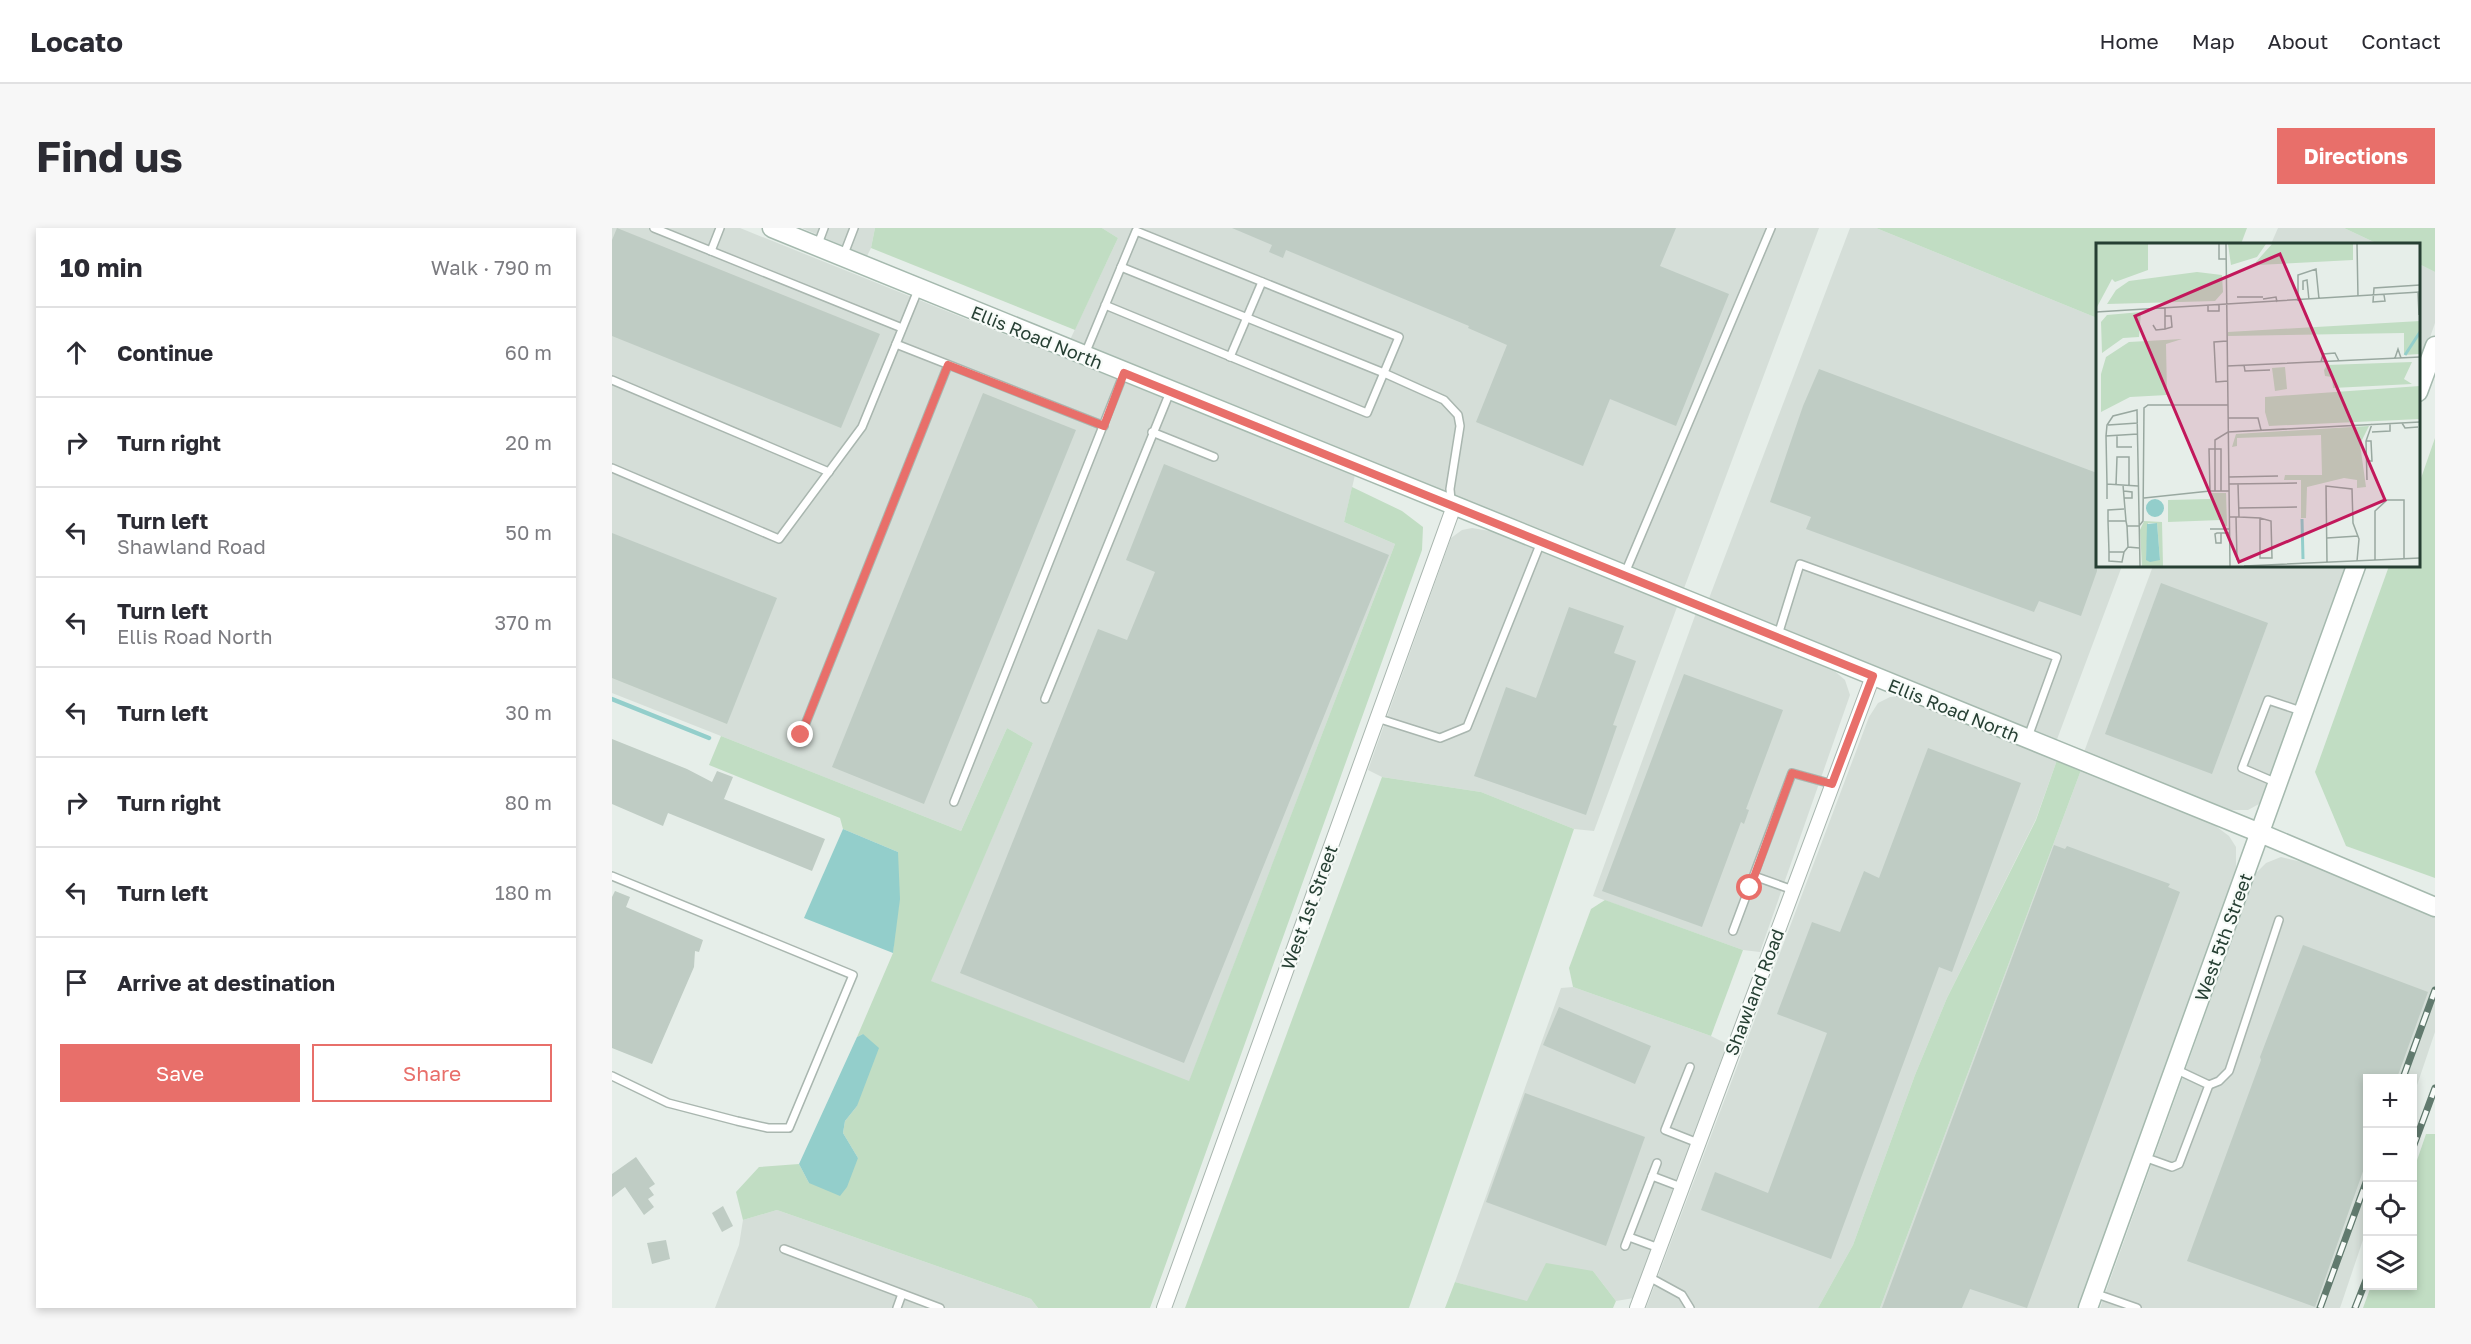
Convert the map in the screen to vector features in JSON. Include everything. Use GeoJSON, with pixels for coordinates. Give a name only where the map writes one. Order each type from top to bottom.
{"type":"FeatureCollection","features":[{"type":"Feature","properties":{"kind":"street","name":"Ellis Road North"},"geometry":{"type":"LineString","coordinates":[[772,228],[1170,392],[2260,833],[2435,907]]}},
{"type":"Feature","properties":{"kind":"street"},"geometry":{"type":"LineString","coordinates":[[2420,387],[2435,346]]}},
{"type":"Feature","properties":{"kind":"street","name":"West 1st Street"},"geometry":{"type":"LineString","coordinates":[[1164,1308],[1454,506]]}},
{"type":"Feature","properties":{"kind":"street","name":"West 5th Street"},"geometry":{"type":"LineString","coordinates":[[2091,1300],[2356,567]]}},
{"type":"Feature","properties":{"kind":"street","name":"Shawland Road"},"geometry":{"type":"LineString","coordinates":[[1637,1308],[1873,676]]}},
{"type":"Feature","properties":{"kind":"lane"},"geometry":{"type":"LineString","coordinates":[[654,228],[902,328]]}},
{"type":"Feature","properties":{"kind":"lane"},"geometry":{"type":"LineString","coordinates":[[711,251],[720,228]]}},
{"type":"Feature","properties":{"kind":"lane"},"geometry":{"type":"LineString","coordinates":[[817,246],[824,228]]}},
{"type":"Feature","properties":{"kind":"lane"},"geometry":{"type":"LineString","coordinates":[[843,257],[854,228]]}},
{"type":"Feature","properties":{"kind":"lane"},"geometry":{"type":"LineString","coordinates":[[1624,575],[1771,228]]}},
{"type":"Feature","properties":{"kind":"lane"},"geometry":{"type":"LineString","coordinates":[[1084,356],[1105,305],[1137,230],[1399,337],[1367,413],[1105,305]]}},
{"type":"Feature","properties":{"kind":"lane"},"geometry":{"type":"LineString","coordinates":[[1121,267],[1384,373],[1444,400],[1458,415],[1460,426],[1449,489],[1454,506]]}},
{"type":"Feature","properties":{"kind":"lane"},"geometry":{"type":"LineString","coordinates":[[1230,357],[1262,282]]}},
{"type":"Feature","properties":{"kind":"lane"},"geometry":{"type":"LineString","coordinates":[[612,468],[779,539],[862,427],[918,288]]}},
{"type":"Feature","properties":{"kind":"lane"},"geometry":{"type":"LineString","coordinates":[[896,344],[1104,426]]}},
{"type":"Feature","properties":{"kind":"lane"},"geometry":{"type":"LineString","coordinates":[[801,735],[948,365]]}},
{"type":"Feature","properties":{"kind":"lane"},"geometry":{"type":"LineString","coordinates":[[954,802],[1124,373]]}},
{"type":"Feature","properties":{"kind":"lane"},"geometry":{"type":"LineString","coordinates":[[612,380],[829,472]]}},
{"type":"Feature","properties":{"kind":"lane"},"geometry":{"type":"LineString","coordinates":[[1045,699],[1170,392]]}},
{"type":"Feature","properties":{"kind":"lane"},"geometry":{"type":"LineString","coordinates":[[1152,432],[1214,457]]}},
{"type":"Feature","properties":{"kind":"lane"},"geometry":{"type":"LineString","coordinates":[[1377,718],[1440,738],[1467,727],[1541,542]]}},
{"type":"Feature","properties":{"kind":"lane"},"geometry":{"type":"LineString","coordinates":[[1777,638],[1800,564],[2057,657],[2027,740]]}},
{"type":"Feature","properties":{"kind":"lane"},"geometry":{"type":"LineString","coordinates":[[2278,783],[2242,768],[2268,700],[2304,712]]}},
{"type":"Feature","properties":{"kind":"lane"},"geometry":{"type":"LineString","coordinates":[[1733,932],[1792,773],[1832,784]]}},
{"type":"Feature","properties":{"kind":"lane"},"geometry":{"type":"LineString","coordinates":[[612,876],[853,975],[789,1128],[768,1128],[737,1122],[668,1103],[612,1076]]}},
{"type":"Feature","properties":{"kind":"lane"},"geometry":{"type":"LineString","coordinates":[[1755,876],[1793,890]]}},
{"type":"Feature","properties":{"kind":"lane"},"geometry":{"type":"LineString","coordinates":[[2175,1069],[2209,1084],[2219,1081],[2229,1071],[2279,920]]}},
{"type":"Feature","properties":{"kind":"lane"},"geometry":{"type":"LineString","coordinates":[[1690,1067],[1665,1130],[1698,1143]]}},
{"type":"Feature","properties":{"kind":"lane"},"geometry":{"type":"LineString","coordinates":[[2144,1157],[2172,1167],[2179,1164],[2209,1084]]}},
{"type":"Feature","properties":{"kind":"lane"},"geometry":{"type":"LineString","coordinates":[[1625,1246],[1657,1163]]}},
{"type":"Feature","properties":{"kind":"lane"},"geometry":{"type":"LineString","coordinates":[[1652,1176],[1681,1187]]}},
{"type":"Feature","properties":{"kind":"lane"},"geometry":{"type":"LineString","coordinates":[[1629,1237],[1659,1248]]}},
{"type":"Feature","properties":{"kind":"lane"},"geometry":{"type":"LineString","coordinates":[[784,1249],[940,1308]]}},
{"type":"Feature","properties":{"kind":"lane"},"geometry":{"type":"LineString","coordinates":[[1649,1277],[1682,1295],[1690,1308]]}},
{"type":"Feature","properties":{"kind":"lane"},"geometry":{"type":"LineString","coordinates":[[897,1308],[902,1294]]}},
{"type":"Feature","properties":{"kind":"lane"},"geometry":{"type":"LineString","coordinates":[[2091,1300],[2137,1308]]}},
{"type":"Feature","properties":{"kind":"shaded area"},"geometry":{"type":"Polygon","coordinates":[[[612,228],[740,228],[1355,475],[1344,522],[1395,544],[1189,1082],[930,981],[1033,743],[1007,728],[961,831],[612,693],[612,228]]]}},
{"type":"Feature","properties":{"kind":"shaded area"},"geometry":{"type":"Polygon","coordinates":[[[802,228],[875,228],[867,256],[802,228]]]}},
{"type":"Feature","properties":{"kind":"shaded area"},"geometry":{"type":"Polygon","coordinates":[[[1102,228],[1819,228],[1683,591],[1069,342],[1118,238],[1102,228]]]}},
{"type":"Feature","properties":{"kind":"shaded area"},"geometry":{"type":"Polygon","coordinates":[[[1850,228],[1876,228],[2096,318],[2096,567],[2122,567],[2056,742],[1708,601],[1850,228]]]}},
{"type":"Feature","properties":{"kind":"shaded area"},"geometry":{"type":"Polygon","coordinates":[[[2278,228],[2344,228],[2376,243],[2271,243],[2278,228]]]}},
{"type":"Feature","properties":{"kind":"shaded area"},"geometry":{"type":"Polygon","coordinates":[[[2420,264],[2435,272],[2435,323],[2420,366],[2420,264]]]}},
{"type":"Feature","properties":{"kind":"shaded area"},"geometry":{"type":"Polygon","coordinates":[[[1472,528],[1496,532],[1677,607],[1594,831],[1574,829],[1481,792],[1382,777],[1368,770],[1451,538],[1462,530],[1472,528]]]}},
{"type":"Feature","properties":{"kind":"shaded area"},"geometry":{"type":"Polygon","coordinates":[[[2153,567],[2348,567],[2267,791],[2259,804],[2248,810],[2226,810],[2084,752],[2153,567]]]}},
{"type":"Feature","properties":{"kind":"shaded area"},"geometry":{"type":"Polygon","coordinates":[[[1696,613],[1831,668],[1845,680],[1850,695],[1760,952],[1743,950],[1593,896],[1696,613]]]}},
{"type":"Feature","properties":{"kind":"shaded area"},"geometry":{"type":"Polygon","coordinates":[[[1903,696],[2057,760],[2036,819],[1947,998],[1915,1075],[1853,1245],[1818,1308],[1646,1308],[1869,717],[1878,703],[1890,697],[1903,696]]]}},
{"type":"Feature","properties":{"kind":"shaded area"},"geometry":{"type":"Polygon","coordinates":[[[2081,770],[2213,824],[2229,836],[2236,847],[2236,867],[2230,894],[2086,1308],[1880,1308],[2081,770]]]}},
{"type":"Feature","properties":{"kind":"shaded area"},"geometry":{"type":"Polygon","coordinates":[[[2281,857],[2310,864],[2435,917],[2435,1032],[2417,1085],[2417,1074],[2363,1074],[2363,1240],[2340,1308],[2100,1308],[2256,873],[2266,863],[2281,857]]]}},
{"type":"Feature","properties":{"kind":"shaded area"},"geometry":{"type":"Polygon","coordinates":[[[1573,987],[1711,1036],[1727,1044],[1634,1298],[1616,1301],[1593,1271],[1527,1302],[1455,1282],[1561,988],[1573,987]]]}},
{"type":"Feature","properties":{"kind":"shaded area"},"geometry":{"type":"Polygon","coordinates":[[[777,1210],[1031,1299],[1038,1308],[715,1308],[739,1245],[743,1220],[777,1210]]]}},
{"type":"Feature","properties":{"kind":"green space"},"geometry":{"type":"Polygon","coordinates":[[[875,228],[1102,228],[1118,238],[1075,330],[871,248],[875,228]]]}},
{"type":"Feature","properties":{"kind":"green space"},"geometry":{"type":"Polygon","coordinates":[[[1876,228],[2247,228],[2241,243],[2096,243],[2096,318],[1876,228]]]}},
{"type":"Feature","properties":{"kind":"green space"},"geometry":{"type":"Polygon","coordinates":[[[2344,228],[2435,228],[2435,272],[2420,264],[2420,243],[2376,243],[2344,228]]]}},
{"type":"Feature","properties":{"kind":"green space"},"geometry":{"type":"Polygon","coordinates":[[[2435,438],[2435,878],[2346,846],[2315,772],[2389,567],[2420,567],[2420,481],[2435,438]]]}},
{"type":"Feature","properties":{"kind":"green space"},"geometry":{"type":"Polygon","coordinates":[[[1352,487],[1402,511],[1423,527],[1422,550],[1150,1308],[1038,1308],[1031,1299],[777,1210],[743,1220],[736,1192],[759,1167],[799,1164],[809,1183],[858,1158],[843,1133],[845,1121],[857,1106],[863,1034],[857,1037],[893,953],[898,852],[843,829],[840,818],[709,765],[721,736],[961,831],[1007,728],[1033,743],[931,981],[1189,1081],[1395,544],[1344,522],[1352,487]]]}},
{"type":"Feature","properties":{"kind":"green space"},"geometry":{"type":"Polygon","coordinates":[[[2057,760],[2081,770],[1880,1308],[1818,1308],[1853,1245],[1915,1075],[1947,998],[2036,820],[2057,760]]]}},
{"type":"Feature","properties":{"kind":"green space"},"geometry":{"type":"Polygon","coordinates":[[[1382,777],[1481,792],[1574,829],[1409,1308],[1185,1308],[1382,777]]]}},
{"type":"Feature","properties":{"kind":"green space"},"geometry":{"type":"Polygon","coordinates":[[[1605,900],[1743,950],[1711,1036],[1573,987],[1569,968],[1591,909],[1605,900]]]}},
{"type":"Feature","properties":{"kind":"green space"},"geometry":{"type":"Polygon","coordinates":[[[2426,1134],[2435,1134],[2435,1308],[2363,1308],[2370,1290],[2417,1290],[2417,1160],[2426,1134]]]}},
{"type":"Feature","properties":{"kind":"green space"},"geometry":{"type":"Polygon","coordinates":[[[1546,1263],[1593,1271],[1616,1301],[1613,1308],[1445,1308],[1455,1282],[1527,1301],[1546,1263]]]}},
{"type":"Feature","properties":{"kind":"water"},"geometry":{"type":"Polygon","coordinates":[[[843,829],[898,852],[900,899],[893,953],[804,918],[843,829]]]}},
{"type":"Feature","properties":{"kind":"water"},"geometry":{"type":"Polygon","coordinates":[[[863,1034],[879,1048],[857,1106],[845,1121],[843,1133],[858,1158],[847,1187],[840,1196],[809,1183],[799,1164],[857,1037],[863,1034]]]}},
{"type":"Feature","properties":{"kind":"building"},"geometry":{"type":"Polygon","coordinates":[[[617,228],[880,334],[841,428],[612,336],[612,240],[617,228]]]}},
{"type":"Feature","properties":{"kind":"building"},"geometry":{"type":"Polygon","coordinates":[[[1232,228],[1676,228],[1660,266],[1729,294],[1676,426],[1610,399],[1583,466],[1476,422],[1507,345],[1468,328],[1469,326],[1286,250],[1283,258],[1269,252],[1272,245],[1232,228]]]}},
{"type":"Feature","properties":{"kind":"building"},"geometry":{"type":"Polygon","coordinates":[[[1819,369],[2096,473],[2097,571],[2081,616],[2039,601],[2034,612],[1806,529],[1811,517],[1770,502],[1803,406],[1819,369]]]}},
{"type":"Feature","properties":{"kind":"building"},"geometry":{"type":"Polygon","coordinates":[[[983,393],[1076,430],[924,804],[832,767],[983,393]]]}},
{"type":"Feature","properties":{"kind":"building"},"geometry":{"type":"Polygon","coordinates":[[[1164,464],[1389,555],[1184,1063],[960,973],[1098,629],[1127,640],[1155,572],[1126,560],[1164,464]]]}},
{"type":"Feature","properties":{"kind":"building"},"geometry":{"type":"Polygon","coordinates":[[[612,533],[777,598],[727,724],[612,678],[612,533]]]}},
{"type":"Feature","properties":{"kind":"building"},"geometry":{"type":"Polygon","coordinates":[[[2161,583],[2268,623],[2212,774],[2105,734],[2161,583]]]}},
{"type":"Feature","properties":{"kind":"building"},"geometry":{"type":"Polygon","coordinates":[[[1569,607],[1624,626],[1614,653],[1636,661],[1613,725],[1617,726],[1586,815],[1474,776],[1506,687],[1536,698],[1569,607]]]}},
{"type":"Feature","properties":{"kind":"building"},"geometry":{"type":"Polygon","coordinates":[[[1684,674],[1783,710],[1746,809],[1749,810],[1744,824],[1741,822],[1702,927],[1602,891],[1684,674]]]}},
{"type":"Feature","properties":{"kind":"building"},"geometry":{"type":"Polygon","coordinates":[[[612,739],[687,769],[712,782],[717,771],[733,777],[724,799],[825,839],[812,871],[668,813],[663,826],[612,804],[612,739]]]}},
{"type":"Feature","properties":{"kind":"building"},"geometry":{"type":"Polygon","coordinates":[[[1928,748],[2021,783],[1952,972],[1939,967],[1831,1259],[1701,1210],[1715,1172],[1768,1193],[1827,1033],[1777,1014],[1812,922],[1840,932],[1864,871],[1879,878],[1928,748]]]}},
{"type":"Feature","properties":{"kind":"building"},"geometry":{"type":"Polygon","coordinates":[[[2054,845],[2065,849],[2067,846],[2170,884],[2168,887],[2180,892],[2027,1308],[1970,1289],[1962,1308],[1882,1308],[2054,845]]]}},
{"type":"Feature","properties":{"kind":"building"},"geometry":{"type":"Polygon","coordinates":[[[615,891],[630,897],[626,907],[703,940],[699,952],[695,951],[694,967],[652,1064],[612,1048],[612,897],[615,891]]]}},
{"type":"Feature","properties":{"kind":"building"},"geometry":{"type":"Polygon","coordinates":[[[2303,945],[2428,992],[2398,1074],[2363,1074],[2363,1171],[2315,1307],[2187,1261],[2261,1060],[2260,1057],[2303,945]]]}},
{"type":"Feature","properties":{"kind":"building"},"geometry":{"type":"Polygon","coordinates":[[[1559,1007],[1651,1046],[1635,1084],[1543,1045],[1559,1007]]]}},
{"type":"Feature","properties":{"kind":"building"},"geometry":{"type":"Polygon","coordinates":[[[1525,1093],[1645,1137],[1606,1246],[1486,1202],[1525,1093]]]}},
{"type":"Feature","properties":{"kind":"building"},"geometry":{"type":"Polygon","coordinates":[[[636,1157],[655,1184],[649,1188],[654,1195],[648,1199],[654,1207],[644,1215],[625,1187],[612,1197],[612,1174],[636,1157]]]}},
{"type":"Feature","properties":{"kind":"building"},"geometry":{"type":"Polygon","coordinates":[[[723,1206],[733,1226],[722,1232],[712,1213],[723,1206]]]}},
{"type":"Feature","properties":{"kind":"building"},"geometry":{"type":"Polygon","coordinates":[[[666,1240],[670,1259],[652,1264],[647,1243],[666,1240]]]}},
{"type":"Feature","properties":{"kind":"waterway"},"geometry":{"type":"LineString","coordinates":[[612,699],[709,738]]}},
{"type":"Feature","properties":{"kind":"railway"},"geometry":{"type":"LineString","coordinates":[[2404,1074],[2435,990]]}},
{"type":"Feature","properties":{"kind":"railway"},"geometry":{"type":"LineString","coordinates":[[2417,1137],[2435,1088]]}},
{"type":"Feature","properties":{"kind":"railway"},"geometry":{"type":"LineString","coordinates":[[2320,1308],[2366,1182]]}},
{"type":"Feature","properties":{"kind":"railway"},"geometry":{"type":"LineString","coordinates":[[2355,1308],[2363,1288]]}},
{"type":"Feature","properties":{"kind":"route"},"geometry":{"type":"LineString","coordinates":[[801,735],[948,365],[1104,426],[1124,373],[1873,676],[1832,784],[1792,773],[1750,888]]}}]}
